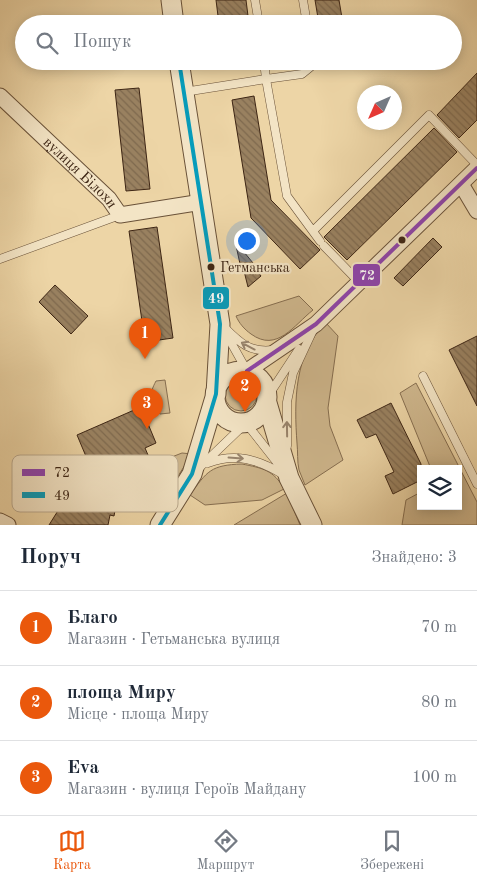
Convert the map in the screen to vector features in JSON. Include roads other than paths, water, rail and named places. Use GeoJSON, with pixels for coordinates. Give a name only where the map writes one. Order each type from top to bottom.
{"type":"FeatureCollection","features":[{"type":"Feature","properties":{"kind":"street"},"geometry":{"type":"LineString","coordinates":[[171,0],[173,15]]}},
{"type":"Feature","properties":{"kind":"street"},"geometry":{"type":"LineString","coordinates":[[180,70],[220,324],[216,405],[225,417],[239,423],[246,423],[260,416],[267,399]]}},
{"type":"Feature","properties":{"kind":"street","name":"вулиця Білохи"},"geometry":{"type":"LineString","coordinates":[[0,96],[109,199],[120,215],[202,202]]}},
{"type":"Feature","properties":{"kind":"street"},"geometry":{"type":"LineString","coordinates":[[247,371],[316,324],[477,166]]}},
{"type":"Feature","properties":{"kind":"street"},"geometry":{"type":"LineString","coordinates":[[460,184],[477,211]]}},
{"type":"Feature","properties":{"kind":"street"},"geometry":{"type":"LineString","coordinates":[[178,496],[192,474],[220,382],[225,377],[239,371],[247,371],[262,380],[266,388],[267,399],[289,478],[312,525]]}},
{"type":"Feature","properties":{"kind":"street"},"geometry":{"type":"LineString","coordinates":[[160,525],[168,512]]}},
{"type":"Feature","properties":{"kind":"street"},"geometry":{"type":"LineString","coordinates":[[0,521],[8,525]]}},
{"type":"Feature","properties":{"kind":"lane"},"geometry":{"type":"LineString","coordinates":[[255,0],[257,15]]}},
{"type":"Feature","properties":{"kind":"lane"},"geometry":{"type":"LineString","coordinates":[[303,0],[306,15]]}},
{"type":"Feature","properties":{"kind":"lane"},"geometry":{"type":"LineString","coordinates":[[265,70],[287,196],[322,243],[359,282]]}},
{"type":"Feature","properties":{"kind":"lane"},"geometry":{"type":"LineString","coordinates":[[184,92],[302,74],[307,70]]}},
{"type":"Feature","properties":{"kind":"lane"},"geometry":{"type":"LineString","coordinates":[[313,230],[429,115],[477,166]]}},
{"type":"Feature","properties":{"kind":"lane"},"geometry":{"type":"LineString","coordinates":[[0,259],[120,215]]}},
{"type":"Feature","properties":{"kind":"lane"},"geometry":{"type":"LineString","coordinates":[[220,324],[253,350],[262,351],[282,347]]}},
{"type":"Feature","properties":{"kind":"lane"},"geometry":{"type":"LineString","coordinates":[[220,324],[247,371]]}},
{"type":"Feature","properties":{"kind":"lane"},"geometry":{"type":"LineString","coordinates":[[267,399],[316,324]]}},
{"type":"Feature","properties":{"kind":"lane"},"geometry":{"type":"LineString","coordinates":[[289,478],[286,428],[287,402],[293,373],[316,324]]}},
{"type":"Feature","properties":{"kind":"lane"},"geometry":{"type":"LineString","coordinates":[[423,376],[477,484]]}},
{"type":"Feature","properties":{"kind":"lane"},"geometry":{"type":"LineString","coordinates":[[192,474],[246,423],[289,478]]}},
{"type":"Feature","properties":{"kind":"lane"},"geometry":{"type":"LineString","coordinates":[[192,474],[207,463],[221,458],[240,458],[266,464],[289,478]]}},
{"type":"Feature","properties":{"kind":"place","name":"Гетманська"},"geometry":{"type":"Point","coordinates":[211,267]}},
{"type":"Feature","properties":{"kind":"place","name":"Благо"},"geometry":{"type":"Point","coordinates":[145,359]}},
{"type":"Feature","properties":{"kind":"place","name":"площа Миру"},"geometry":{"type":"Point","coordinates":[245,412]}},
{"type":"Feature","properties":{"kind":"place","name":"Eva"},"geometry":{"type":"Point","coordinates":[147,429]}}]}
